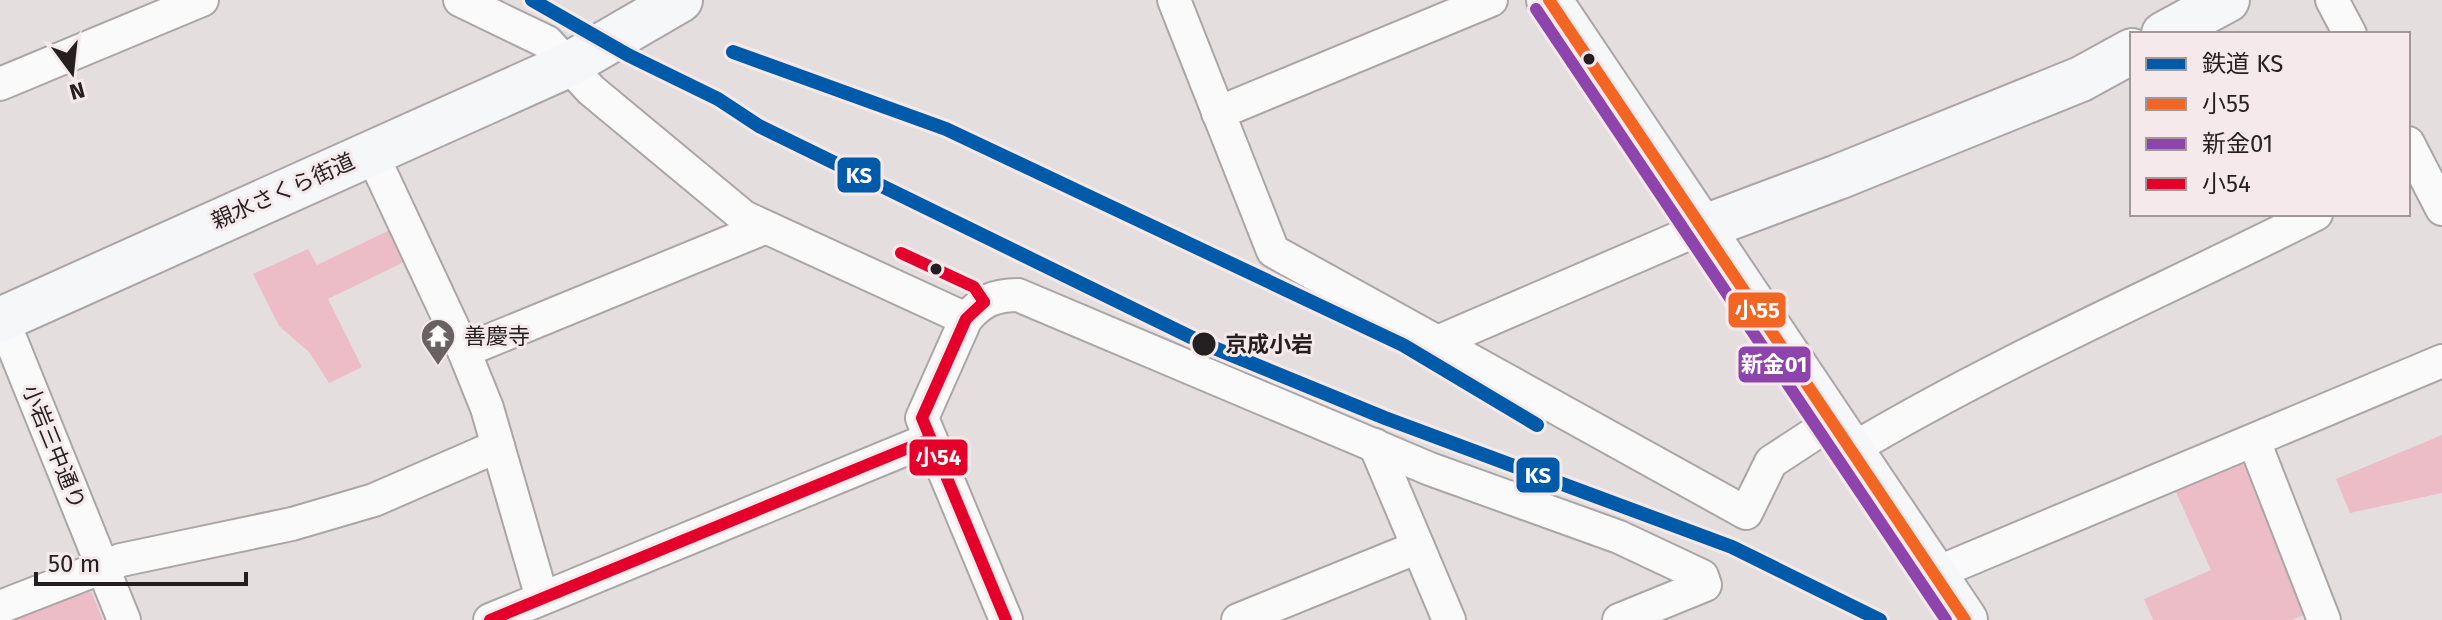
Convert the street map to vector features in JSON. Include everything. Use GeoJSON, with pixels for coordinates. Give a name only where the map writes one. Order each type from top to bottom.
{"type":"FeatureCollection","features":[{"type":"Feature","properties":{"kind":"street"},"geometry":{"type":"LineString","coordinates":[[0,84],[202,0]]}},
{"type":"Feature","properties":{"kind":"street"},"geometry":{"type":"LineString","coordinates":[[460,0],[540,38],[591,90],[744,217],[966,319]]}},
{"type":"Feature","properties":{"kind":"street"},"geometry":{"type":"LineString","coordinates":[[1174,0],[1273,251],[1746,513],[1771,462],[1908,415],[2312,216]]}},
{"type":"Feature","properties":{"kind":"street"},"geometry":{"type":"LineString","coordinates":[[1218,113],[1491,0]]}},
{"type":"Feature","properties":{"kind":"street"},"geometry":{"type":"LineString","coordinates":[[1549,0],[1965,620]]}},
{"type":"Feature","properties":{"kind":"street"},"geometry":{"type":"LineString","coordinates":[[2168,32],[2227,0]]}},
{"type":"Feature","properties":{"kind":"street"},"geometry":{"type":"LineString","coordinates":[[2332,0],[2349,32]]}},
{"type":"Feature","properties":{"kind":"street","name":"親水さくら街道"},"geometry":{"type":"LineString","coordinates":[[1,317],[568,65],[661,3]]}},
{"type":"Feature","properties":{"kind":"street"},"geometry":{"type":"LineString","coordinates":[[1440,341],[1702,228],[2081,79],[2130,52]]}},
{"type":"Feature","properties":{"kind":"street"},"geometry":{"type":"LineString","coordinates":[[371,152],[464,351],[487,408],[552,604]]}},
{"type":"Feature","properties":{"kind":"street"},"geometry":{"type":"LineString","coordinates":[[2419,156],[2442,209]]}},
{"type":"Feature","properties":{"kind":"street"},"geometry":{"type":"LineString","coordinates":[[464,351],[764,228]]}},
{"type":"Feature","properties":{"kind":"street"},"geometry":{"type":"LineString","coordinates":[[1006,620],[922,418],[966,319],[975,308],[995,296],[1018,295],[1430,469],[1619,537],[1702,576],[1705,585],[1619,620]]}},
{"type":"Feature","properties":{"kind":"street","name":"小岩三中通り"},"geometry":{"type":"LineString","coordinates":[[1,317],[124,620]]}},
{"type":"Feature","properties":{"kind":"street"},"geometry":{"type":"LineString","coordinates":[[1934,574],[2442,361]]}},
{"type":"Feature","properties":{"kind":"street"},"geometry":{"type":"LineString","coordinates":[[490,620],[552,604],[930,439]]}},
{"type":"Feature","properties":{"kind":"street"},"geometry":{"type":"LineString","coordinates":[[2254,441],[2324,620]]}},
{"type":"Feature","properties":{"kind":"street"},"geometry":{"type":"LineString","coordinates":[[1375,445],[1449,620]]}},
{"type":"Feature","properties":{"kind":"street"},"geometry":{"type":"LineString","coordinates":[[0,607],[102,566],[292,524],[374,500],[498,446]]}},
{"type":"Feature","properties":{"kind":"street"},"geometry":{"type":"LineString","coordinates":[[1238,620],[1418,547]]}},
{"type":"Feature","properties":{"kind":"shaded area"},"geometry":{"type":"Polygon","coordinates":[[[394,228],[408,260],[328,299],[362,367],[329,383],[309,352],[279,326],[253,274],[308,249],[317,265],[394,228]]]}},
{"type":"Feature","properties":{"kind":"shaded area"},"geometry":{"type":"Polygon","coordinates":[[[2442,435],[2442,493],[2350,513],[2336,479],[2442,435]]]}},
{"type":"Feature","properties":{"kind":"shaded area"},"geometry":{"type":"Polygon","coordinates":[[[2238,462],[2251,468],[2306,614],[2292,620],[2153,620],[2144,599],[2211,570],[2175,490],[2238,462]]]}},
{"type":"Feature","properties":{"kind":"shaded area"},"geometry":{"type":"Polygon","coordinates":[[[85,589],[92,593],[103,620],[9,620],[85,589]]]}},
{"type":"Feature","properties":{"kind":"rail line","name":"KS"},"geometry":{"type":"LineString","coordinates":[[532,0],[628,55],[718,99],[759,126],[1207,345],[1385,418],[1732,547],[1880,620]]}},
{"type":"Feature","properties":{"kind":"rail line","name":"KS"},"geometry":{"type":"LineString","coordinates":[[733,52],[946,129],[1403,345],[1537,425]]}},
{"type":"Feature","properties":{"kind":"transit line","name":"小55"},"geometry":{"type":"LineString","coordinates":[[1549,0],[1965,620]]}},
{"type":"Feature","properties":{"kind":"transit line","name":"新金01"},"geometry":{"type":"LineString","coordinates":[[1536,9],[1946,620]]}},
{"type":"Feature","properties":{"kind":"transit line","name":"小54"},"geometry":{"type":"LineString","coordinates":[[901,253],[974,287],[984,302]]}},
{"type":"Feature","properties":{"kind":"transit line","name":"小54"},"geometry":{"type":"LineString","coordinates":[[984,302],[966,319],[922,418],[1006,620]]}},
{"type":"Feature","properties":{"kind":"transit line","name":"小54"},"geometry":{"type":"LineString","coordinates":[[490,620],[930,439]]}},
{"type":"Feature","properties":{"kind":"place","name":"京成小岩"},"geometry":{"type":"Point","coordinates":[1204,344]}},
{"type":"Feature","properties":{"kind":"place","name":"善慶寺"},"geometry":{"type":"Point","coordinates":[438,367]}}]}
